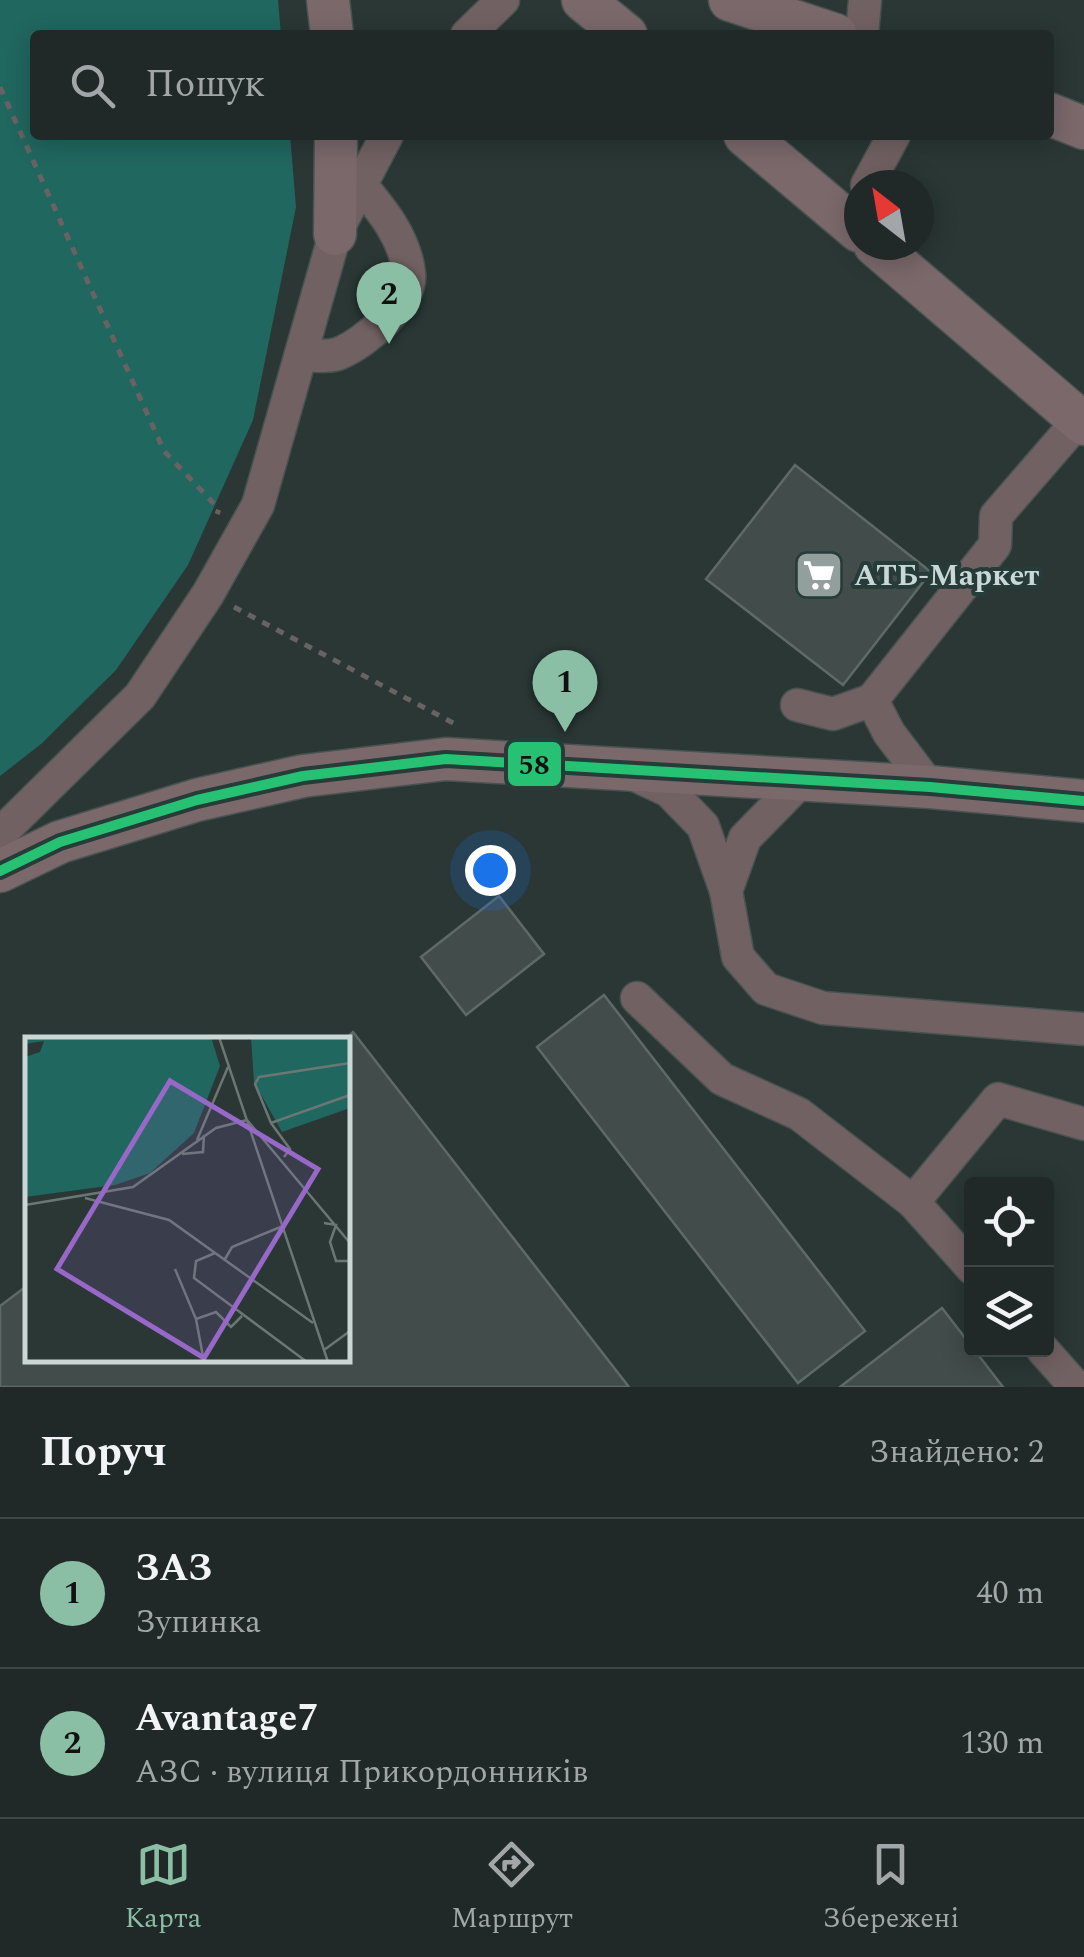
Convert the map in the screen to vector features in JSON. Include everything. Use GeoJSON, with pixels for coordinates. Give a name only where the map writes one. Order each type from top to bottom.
{"type":"FeatureCollection","features":[{"type":"Feature","properties":{"kind":"main road"},"geometry":{"type":"LineString","coordinates":[[328,0],[331,30]]}},
{"type":"Feature","properties":{"kind":"main road"},"geometry":{"type":"LineString","coordinates":[[583,0],[620,30]]}},
{"type":"Feature","properties":{"kind":"main road"},"geometry":{"type":"LineString","coordinates":[[730,0],[821,30]]}},
{"type":"Feature","properties":{"kind":"main road"},"geometry":{"type":"LineString","coordinates":[[1054,116],[1084,128]]}},
{"type":"Feature","properties":{"kind":"main road"},"geometry":{"type":"LineString","coordinates":[[335,234],[336,140]]}},
{"type":"Feature","properties":{"kind":"main road"},"geometry":{"type":"LineString","coordinates":[[752,140],[844,213]]}},
{"type":"Feature","properties":{"kind":"main road"},"geometry":{"type":"LineString","coordinates":[[899,260],[1082,422]]}},
{"type":"Feature","properties":{"kind":"main road"},"geometry":{"type":"LineString","coordinates":[[0,872],[60,842],[197,800],[303,776],[446,758],[874,783],[1084,801]]}},
{"type":"Feature","properties":{"kind":"street"},"geometry":{"type":"LineString","coordinates":[[472,30],[503,0]]}},
{"type":"Feature","properties":{"kind":"street"},"geometry":{"type":"LineString","coordinates":[[862,30],[865,0]]}},
{"type":"Feature","properties":{"kind":"street"},"geometry":{"type":"LineString","coordinates":[[0,834],[140,696],[208,594],[258,505],[335,234],[384,140]]}},
{"type":"Feature","properties":{"kind":"street"},"geometry":{"type":"LineString","coordinates":[[875,170],[891,140]]}},
{"type":"Feature","properties":{"kind":"street"},"geometry":{"type":"LineString","coordinates":[[300,355],[338,355],[380,328],[411,278],[402,242],[360,184]]}},
{"type":"Feature","properties":{"kind":"street"},"geometry":{"type":"LineString","coordinates":[[797,706],[833,714],[872,700],[995,545],[996,516],[1082,422]]}},
{"type":"Feature","properties":{"kind":"street"},"geometry":{"type":"LineString","coordinates":[[872,700],[889,734],[930,787]]}},
{"type":"Feature","properties":{"kind":"street"},"geometry":{"type":"LineString","coordinates":[[874,783],[885,759],[889,734]]}},
{"type":"Feature","properties":{"kind":"street"},"geometry":{"type":"LineString","coordinates":[[622,769],[669,791],[703,826],[726,891],[738,957],[766,989],[823,1008],[1084,1029]]}},
{"type":"Feature","properties":{"kind":"street"},"geometry":{"type":"LineString","coordinates":[[726,891],[745,838],[803,779]]}},
{"type":"Feature","properties":{"kind":"street"},"geometry":{"type":"LineString","coordinates":[[637,998],[722,1079],[799,1114],[913,1202],[971,1267]]}},
{"type":"Feature","properties":{"kind":"street"},"geometry":{"type":"LineString","coordinates":[[913,1202],[998,1098],[1084,1124]]}},
{"type":"Feature","properties":{"kind":"street"},"geometry":{"type":"LineString","coordinates":[[1049,1357],[1076,1387]]}},
{"type":"Feature","properties":{"kind":"path"},"geometry":{"type":"LineString","coordinates":[[0,88],[164,451],[219,509],[211,526]]}},
{"type":"Feature","properties":{"kind":"path"},"geometry":{"type":"LineString","coordinates":[[208,594],[456,725]]}},
{"type":"Feature","properties":{"kind":"green space"},"geometry":{"type":"Polygon","coordinates":[[[0,0],[278,0],[281,30],[30,30],[30,140],[290,140],[296,207],[253,420],[188,565],[116,670],[41,744],[0,776],[0,0]]]}},
{"type":"Feature","properties":{"kind":"building","name":"АТБ-Маркет"},"geometry":{"type":"Polygon","coordinates":[[[795,465],[931,572],[843,685],[706,579],[795,465]]]}},
{"type":"Feature","properties":{"kind":"building"},"geometry":{"type":"Polygon","coordinates":[[[499,896],[544,954],[466,1015],[421,957],[499,896]]]}},
{"type":"Feature","properties":{"kind":"building"},"geometry":{"type":"Polygon","coordinates":[[[604,995],[865,1331],[798,1383],[537,1047],[604,995]]]}},
{"type":"Feature","properties":{"kind":"building"},"geometry":{"type":"Polygon","coordinates":[[[353,1032],[629,1387],[0,1387],[0,1306],[25,1287],[25,1362],[350,1362],[347,1037],[353,1032]]]}},
{"type":"Feature","properties":{"kind":"building"},"geometry":{"type":"Polygon","coordinates":[[[942,1308],[964,1336],[964,1357],[980,1357],[1003,1387],[840,1387],[942,1308]]]}},
{"type":"Feature","properties":{"kind":"transit line","name":"58"},"geometry":{"type":"LineString","coordinates":[[0,871],[60,842],[197,800],[303,776],[446,759],[930,787],[1084,801]]}},
{"type":"Feature","properties":{"kind":"place","name":"Avantage7"},"geometry":{"type":"Point","coordinates":[389,344]}},
{"type":"Feature","properties":{"kind":"place","name":"АТБ-Маркет"},"geometry":{"type":"Point","coordinates":[819,575]}},
{"type":"Feature","properties":{"kind":"place","name":"ЗАЗ"},"geometry":{"type":"Point","coordinates":[565,732]}}]}
